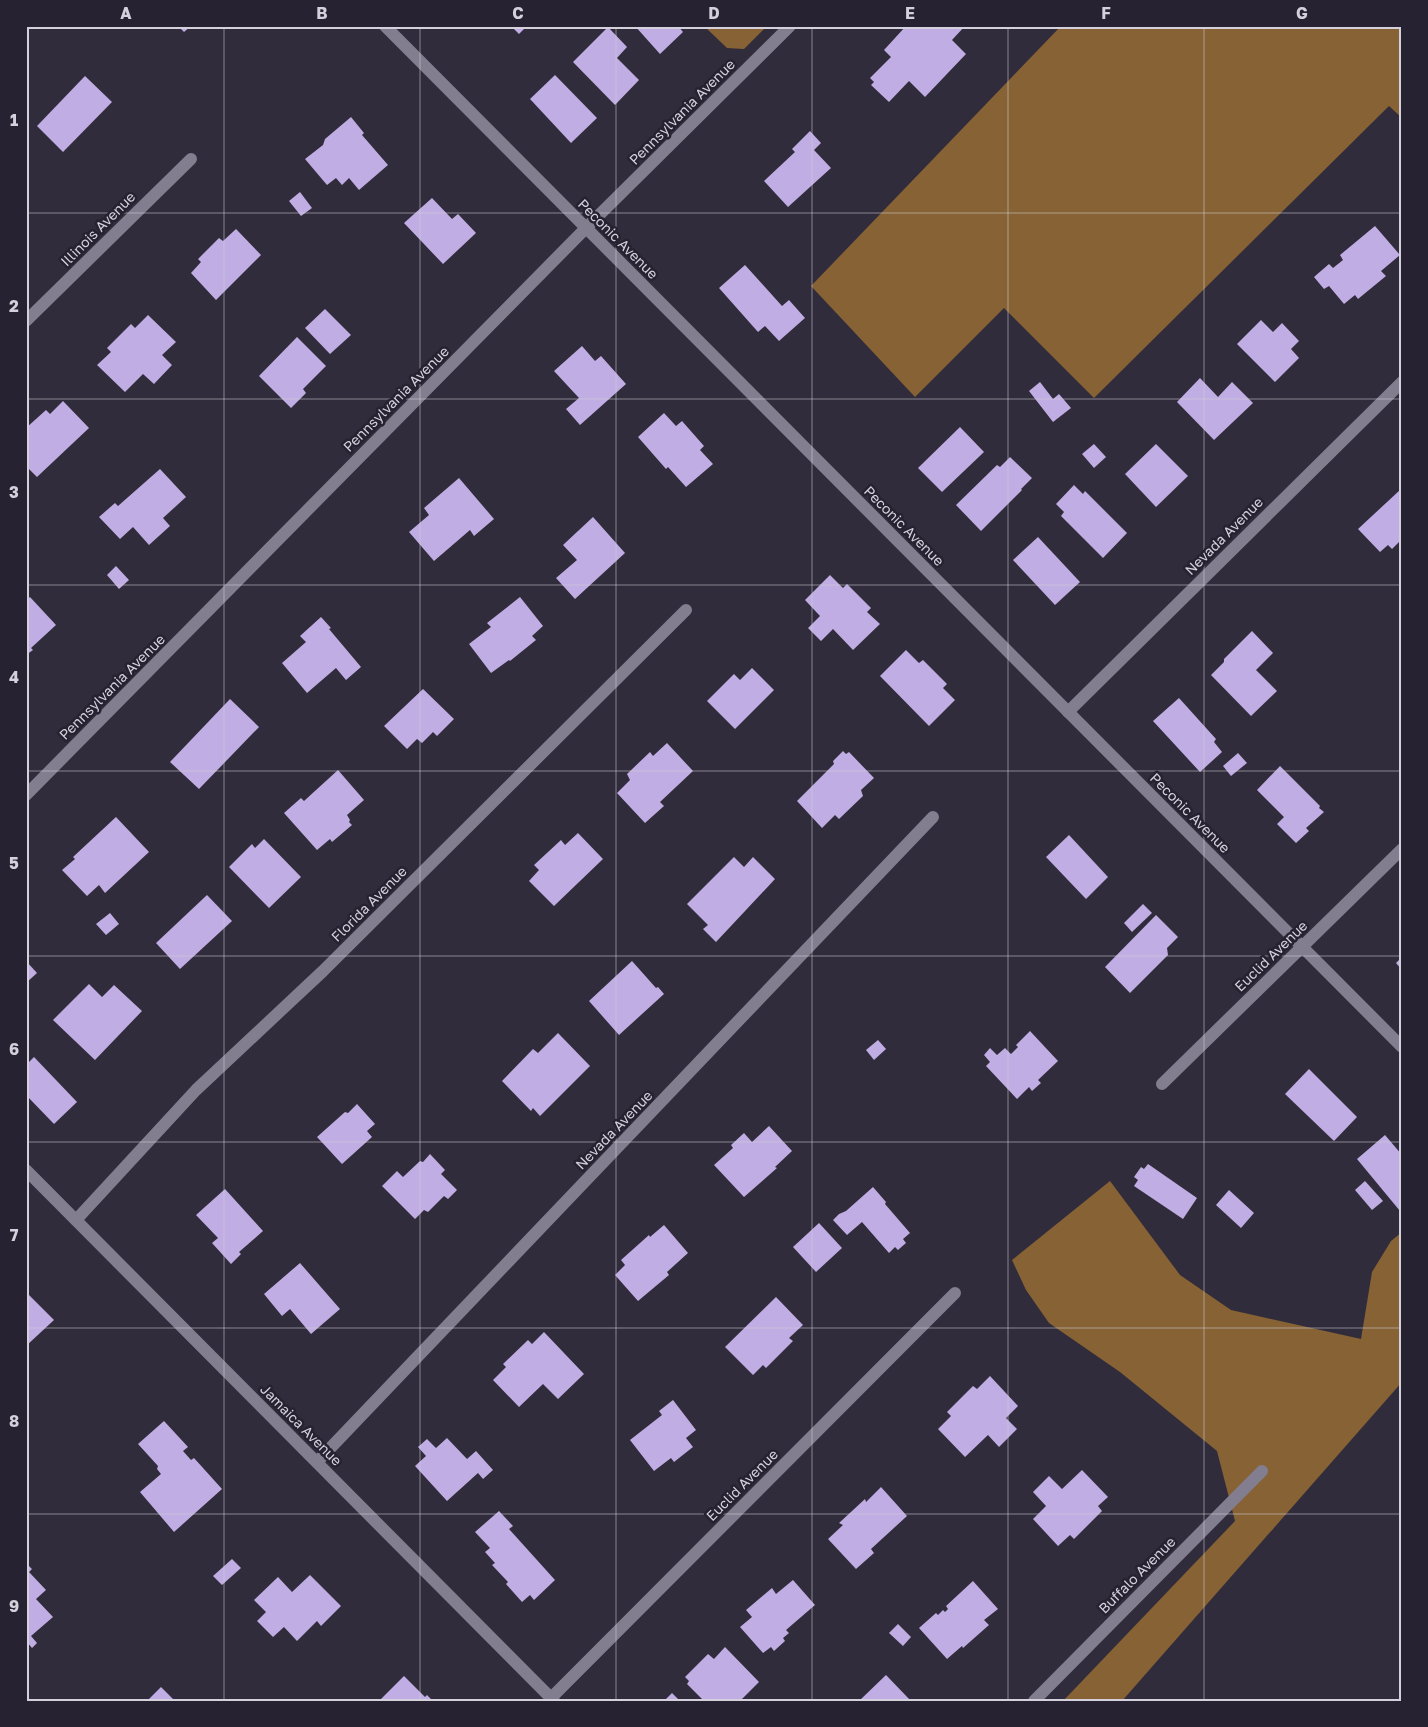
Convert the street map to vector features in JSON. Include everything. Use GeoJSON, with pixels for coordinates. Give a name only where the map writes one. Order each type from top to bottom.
{"type":"FeatureCollection","features":[{"type":"Feature","properties":{"kind":"street","name":"Peconic Avenue"},"geometry":{"type":"LineString","coordinates":[[385,26],[1402,1047]]}},
{"type":"Feature","properties":{"kind":"street","name":"Pennsylvania Avenue"},"geometry":{"type":"LineString","coordinates":[[26,795],[586,228],[790,26]]}},
{"type":"Feature","properties":{"kind":"street","name":"Illinois Avenue"},"geometry":{"type":"LineString","coordinates":[[26,321],[190,159]]}},
{"type":"Feature","properties":{"kind":"street","name":"Nevada Avenue"},"geometry":{"type":"LineString","coordinates":[[1068,712],[1402,382]]}},
{"type":"Feature","properties":{"kind":"street","name":"Florida Avenue"},"geometry":{"type":"LineString","coordinates":[[76,1220],[196,1090],[323,971],[686,610]]}},
{"type":"Feature","properties":{"kind":"street","name":"Nevada Avenue"},"geometry":{"type":"LineString","coordinates":[[317,1462],[933,818]]}},
{"type":"Feature","properties":{"kind":"street","name":"Euclid Avenue"},"geometry":{"type":"LineString","coordinates":[[1162,1084],[1402,849]]}},
{"type":"Feature","properties":{"kind":"street","name":"Jamaica Avenue"},"geometry":{"type":"LineString","coordinates":[[26,1170],[552,1699]]}},
{"type":"Feature","properties":{"kind":"street","name":"Euclid Avenue"},"geometry":{"type":"LineString","coordinates":[[552,1699],[955,1293]]}},
{"type":"Feature","properties":{"kind":"street","name":"Buffalo Avenue"},"geometry":{"type":"LineString","coordinates":[[1034,1701],[1262,1471]]}},
{"type":"Feature","properties":{"kind":"shaded area"},"geometry":{"type":"Polygon","coordinates":[[[704,26],[767,26],[744,49],[727,48],[704,26]]]}},
{"type":"Feature","properties":{"kind":"shaded area"},"geometry":{"type":"Polygon","coordinates":[[[1061,26],[1402,26],[1402,118],[1389,106],[1094,398],[1004,308],[915,397],[811,286],[1061,26]]]}},
{"type":"Feature","properties":{"kind":"shaded area"},"geometry":{"type":"Polygon","coordinates":[[[1110,1181],[1180,1275],[1231,1310],[1361,1339],[1372,1272],[1391,1241],[1402,1232],[1402,1382],[1122,1701],[1063,1701],[1235,1521],[1217,1451],[1120,1372],[1049,1323],[1026,1290],[1012,1260],[1110,1181]]]}},
{"type":"Feature","properties":{"kind":"building"},"geometry":{"type":"Polygon","coordinates":[[[178,26],[191,26],[184,32],[178,26]]]}},
{"type":"Feature","properties":{"kind":"building"},"geometry":{"type":"Polygon","coordinates":[[[511,26],[527,26],[519,34],[511,26]]]}},
{"type":"Feature","properties":{"kind":"building"},"geometry":{"type":"Polygon","coordinates":[[[635,26],[678,26],[683,32],[660,54],[635,26]]]}},
{"type":"Feature","properties":{"kind":"building"},"geometry":{"type":"Polygon","coordinates":[[[906,26],[965,26],[952,40],[966,54],[925,97],[909,81],[889,102],[871,85],[874,82],[870,78],[891,57],[884,50],[906,26]]]}},
{"type":"Feature","properties":{"kind":"building"},"geometry":{"type":"Polygon","coordinates":[[[608,27],[627,47],[617,58],[639,80],[615,105],[573,62],[608,27]]]}},
{"type":"Feature","properties":{"kind":"building"},"geometry":{"type":"Polygon","coordinates":[[[555,75],[597,118],[571,143],[530,99],[555,75]]]}},
{"type":"Feature","properties":{"kind":"building"},"geometry":{"type":"Polygon","coordinates":[[[85,76],[112,102],[63,152],[37,126],[85,76]]]}},
{"type":"Feature","properties":{"kind":"building"},"geometry":{"type":"Polygon","coordinates":[[[351,117],[364,133],[362,135],[388,165],[359,190],[349,178],[342,185],[336,178],[327,185],[305,159],[323,145],[325,139],[351,117]]]}},
{"type":"Feature","properties":{"kind":"building"},"geometry":{"type":"Polygon","coordinates":[[[810,131],[821,143],[814,150],[831,168],[788,207],[764,181],[795,152],[792,149],[810,131]]]}},
{"type":"Feature","properties":{"kind":"building"},"geometry":{"type":"Polygon","coordinates":[[[300,192],[312,208],[301,216],[289,201],[300,192]]]}},
{"type":"Feature","properties":{"kind":"building"},"geometry":{"type":"Polygon","coordinates":[[[432,198],[452,219],[458,214],[476,233],[443,264],[404,223],[432,198]]]}},
{"type":"Feature","properties":{"kind":"building"},"geometry":{"type":"Polygon","coordinates":[[[1375,226],[1400,255],[1381,271],[1386,276],[1358,299],[1355,295],[1344,304],[1329,286],[1324,289],[1314,277],[1329,264],[1333,268],[1343,260],[1340,255],[1375,226]]]}},
{"type":"Feature","properties":{"kind":"building"},"geometry":{"type":"Polygon","coordinates":[[[236,229],[261,255],[216,300],[191,273],[201,262],[198,259],[219,238],[223,241],[236,229]]]}},
{"type":"Feature","properties":{"kind":"building"},"geometry":{"type":"Polygon","coordinates":[[[745,265],[782,306],[789,300],[805,318],[779,341],[765,326],[758,332],[719,288],[745,265]]]}},
{"type":"Feature","properties":{"kind":"building"},"geometry":{"type":"Polygon","coordinates":[[[325,309],[351,335],[330,354],[305,328],[325,309]]]}},
{"type":"Feature","properties":{"kind":"building"},"geometry":{"type":"Polygon","coordinates":[[[148,315],[176,342],[162,355],[172,365],[154,384],[143,374],[125,392],[97,365],[111,352],[107,348],[131,324],[135,328],[148,315]]]}},
{"type":"Feature","properties":{"kind":"building"},"geometry":{"type":"Polygon","coordinates":[[[1261,320],[1273,332],[1282,323],[1299,341],[1291,349],[1299,358],[1275,382],[1237,344],[1261,320]]]}},
{"type":"Feature","properties":{"kind":"building"},"geometry":{"type":"Polygon","coordinates":[[[297,337],[326,366],[303,389],[306,393],[291,408],[259,376],[297,337]]]}},
{"type":"Feature","properties":{"kind":"building"},"geometry":{"type":"Polygon","coordinates":[[[582,346],[595,361],[601,356],[626,384],[580,425],[566,409],[579,398],[554,371],[582,346]]]}},
{"type":"Feature","properties":{"kind":"building"},"geometry":{"type":"Polygon","coordinates":[[[1200,378],[1218,397],[1232,382],[1253,403],[1214,440],[1177,402],[1200,378]]]}},
{"type":"Feature","properties":{"kind":"building"},"geometry":{"type":"Polygon","coordinates":[[[1040,382],[1053,399],[1059,394],[1071,408],[1053,422],[1029,391],[1040,382]]]}},
{"type":"Feature","properties":{"kind":"building"},"geometry":{"type":"Polygon","coordinates":[[[63,401],[89,428],[37,477],[26,466],[26,428],[46,410],[50,414],[63,401]]]}},
{"type":"Feature","properties":{"kind":"building"},"geometry":{"type":"Polygon","coordinates":[[[664,413],[676,426],[682,421],[704,446],[700,450],[713,464],[686,487],[668,467],[666,469],[638,437],[664,413]]]}},
{"type":"Feature","properties":{"kind":"building"},"geometry":{"type":"Polygon","coordinates":[[[960,427],[984,452],[942,492],[918,468],[960,427]]]}},
{"type":"Feature","properties":{"kind":"building"},"geometry":{"type":"Polygon","coordinates":[[[1094,444],[1106,457],[1094,468],[1082,454],[1094,444]]]}},
{"type":"Feature","properties":{"kind":"building"},"geometry":{"type":"Polygon","coordinates":[[[1156,444],[1188,476],[1156,507],[1125,474],[1156,444]]]}},
{"type":"Feature","properties":{"kind":"building"},"geometry":{"type":"Polygon","coordinates":[[[1010,457],[1032,478],[981,531],[956,505],[997,465],[1000,467],[1010,457]]]}},
{"type":"Feature","properties":{"kind":"building"},"geometry":{"type":"Polygon","coordinates":[[[160,469],[186,497],[163,518],[170,526],[149,545],[133,527],[120,539],[99,517],[115,503],[118,506],[160,469]]]}},
{"type":"Feature","properties":{"kind":"building"},"geometry":{"type":"Polygon","coordinates":[[[459,478],[494,519],[474,536],[470,530],[434,561],[409,532],[429,515],[424,508],[459,478]]]}},
{"type":"Feature","properties":{"kind":"building"},"geometry":{"type":"Polygon","coordinates":[[[1074,485],[1083,494],[1085,491],[1127,533],[1103,558],[1061,516],[1064,512],[1056,504],[1074,485]]]}},
{"type":"Feature","properties":{"kind":"building"},"geometry":{"type":"Polygon","coordinates":[[[1400,490],[1402,492],[1402,539],[1392,549],[1388,545],[1380,552],[1358,529],[1400,490]]]}},
{"type":"Feature","properties":{"kind":"building"},"geometry":{"type":"Polygon","coordinates":[[[593,517],[625,553],[575,599],[556,578],[577,560],[563,545],[593,517]]]}},
{"type":"Feature","properties":{"kind":"building"},"geometry":{"type":"Polygon","coordinates":[[[1038,537],[1080,582],[1055,605],[1013,560],[1038,537]]]}},
{"type":"Feature","properties":{"kind":"building"},"geometry":{"type":"Polygon","coordinates":[[[116,566],[129,580],[119,589],[107,575],[116,566]]]}},
{"type":"Feature","properties":{"kind":"building"},"geometry":{"type":"Polygon","coordinates":[[[830,575],[843,588],[847,584],[871,608],[867,612],[880,624],[853,650],[833,629],[821,641],[808,628],[820,616],[805,600],[830,575]]]}},
{"type":"Feature","properties":{"kind":"building"},"geometry":{"type":"Polygon","coordinates":[[[30,597],[56,625],[26,655],[26,601],[30,597]]]}},
{"type":"Feature","properties":{"kind":"building"},"geometry":{"type":"Polygon","coordinates":[[[520,597],[543,626],[532,636],[536,640],[510,661],[491,673],[469,644],[491,627],[487,623],[520,597]]]}},
{"type":"Feature","properties":{"kind":"building"},"geometry":{"type":"Polygon","coordinates":[[[321,617],[361,667],[346,680],[336,668],[307,693],[282,663],[306,642],[300,636],[321,617]]]}},
{"type":"Feature","properties":{"kind":"building"},"geometry":{"type":"Polygon","coordinates":[[[1252,631],[1273,653],[1256,670],[1277,691],[1251,716],[1211,675],[1252,631]]]}},
{"type":"Feature","properties":{"kind":"building"},"geometry":{"type":"Polygon","coordinates":[[[906,650],[919,663],[923,660],[947,684],[943,688],[955,700],[929,726],[880,676],[906,650]]]}},
{"type":"Feature","properties":{"kind":"building"},"geometry":{"type":"Polygon","coordinates":[[[752,668],[774,690],[735,729],[707,701],[734,674],[740,680],[752,668]]]}},
{"type":"Feature","properties":{"kind":"building"},"geometry":{"type":"Polygon","coordinates":[[[423,689],[454,719],[437,736],[433,732],[422,743],[417,739],[407,749],[384,726],[423,689]]]}},
{"type":"Feature","properties":{"kind":"building"},"geometry":{"type":"Polygon","coordinates":[[[1179,698],[1216,739],[1214,742],[1222,752],[1200,772],[1153,721],[1179,698]]]}},
{"type":"Feature","properties":{"kind":"building"},"geometry":{"type":"Polygon","coordinates":[[[230,699],[259,727],[199,789],[170,762],[230,699]]]}},
{"type":"Feature","properties":{"kind":"building"},"geometry":{"type":"Polygon","coordinates":[[[667,743],[693,771],[660,802],[664,806],[645,823],[617,793],[630,780],[627,774],[650,752],[653,756],[667,743]]]}},
{"type":"Feature","properties":{"kind":"building"},"geometry":{"type":"Polygon","coordinates":[[[843,751],[846,754],[849,752],[874,778],[861,790],[863,796],[839,819],[835,815],[822,828],[797,801],[834,764],[833,761],[843,751]]]}},
{"type":"Feature","properties":{"kind":"building"},"geometry":{"type":"Polygon","coordinates":[[[1238,753],[1247,763],[1231,776],[1223,766],[1238,753]]]}},
{"type":"Feature","properties":{"kind":"building"},"geometry":{"type":"Polygon","coordinates":[[[1280,766],[1324,812],[1306,828],[1309,831],[1296,843],[1277,824],[1284,817],[1257,790],[1280,766]]]}},
{"type":"Feature","properties":{"kind":"building"},"geometry":{"type":"Polygon","coordinates":[[[338,770],[364,800],[347,815],[352,825],[332,842],[330,839],[317,850],[284,813],[301,798],[304,801],[338,770]]]}},
{"type":"Feature","properties":{"kind":"building"},"geometry":{"type":"Polygon","coordinates":[[[116,817],[149,852],[105,893],[99,885],[87,896],[62,870],[75,859],[73,857],[116,817]]]}},
{"type":"Feature","properties":{"kind":"building"},"geometry":{"type":"Polygon","coordinates":[[[578,833],[603,859],[554,906],[529,881],[539,870],[534,865],[561,840],[565,845],[578,833]]]}},
{"type":"Feature","properties":{"kind":"building"},"geometry":{"type":"Polygon","coordinates":[[[1069,835],[1108,877],[1086,899],[1046,857],[1069,835]]]}},
{"type":"Feature","properties":{"kind":"building"},"geometry":{"type":"Polygon","coordinates":[[[264,839],[301,877],[269,908],[229,867],[252,844],[255,848],[264,839]]]}},
{"type":"Feature","properties":{"kind":"building"},"geometry":{"type":"Polygon","coordinates":[[[734,857],[744,867],[753,857],[775,879],[716,942],[703,929],[708,925],[687,904],[734,857]]]}},
{"type":"Feature","properties":{"kind":"building"},"geometry":{"type":"Polygon","coordinates":[[[207,895],[232,921],[180,969],[156,943],[207,895]]]}},
{"type":"Feature","properties":{"kind":"building"},"geometry":{"type":"Polygon","coordinates":[[[1143,904],[1152,913],[1132,932],[1124,923],[1143,904]]]}},
{"type":"Feature","properties":{"kind":"building"},"geometry":{"type":"Polygon","coordinates":[[[110,913],[119,924],[106,935],[96,924],[110,913]]]}},
{"type":"Feature","properties":{"kind":"building"},"geometry":{"type":"Polygon","coordinates":[[[1156,915],[1178,937],[1167,948],[1168,955],[1130,993],[1105,967],[1156,915]]]}},
{"type":"Feature","properties":{"kind":"building"},"geometry":{"type":"Polygon","coordinates":[[[1402,957],[1402,970],[1396,963],[1402,957]]]}},
{"type":"Feature","properties":{"kind":"building"},"geometry":{"type":"Polygon","coordinates":[[[26,961],[37,973],[26,983],[26,961]]]}},
{"type":"Feature","properties":{"kind":"building"},"geometry":{"type":"Polygon","coordinates":[[[632,961],[656,988],[658,987],[664,994],[619,1035],[589,1001],[632,961]]]}},
{"type":"Feature","properties":{"kind":"building"},"geometry":{"type":"Polygon","coordinates":[[[89,984],[102,997],[114,985],[142,1011],[95,1060],[53,1020],[89,984]]]}},
{"type":"Feature","properties":{"kind":"building"},"geometry":{"type":"Polygon","coordinates":[[[1030,1031],[1058,1061],[1038,1080],[1041,1083],[1032,1091],[1029,1087],[1017,1099],[986,1066],[990,1062],[984,1055],[990,1048],[997,1055],[1005,1048],[1011,1054],[1018,1047],[1016,1045],[1030,1031]]]}},
{"type":"Feature","properties":{"kind":"building"},"geometry":{"type":"Polygon","coordinates":[[[558,1033],[590,1066],[540,1116],[533,1108],[531,1111],[502,1081],[533,1049],[538,1053],[558,1033]]]}},
{"type":"Feature","properties":{"kind":"building"},"geometry":{"type":"Polygon","coordinates":[[[878,1040],[886,1049],[874,1060],[866,1050],[878,1040]]]}},
{"type":"Feature","properties":{"kind":"building"},"geometry":{"type":"Polygon","coordinates":[[[34,1057],[77,1102],[54,1124],[26,1095],[26,1065],[34,1057]]]}},
{"type":"Feature","properties":{"kind":"building"},"geometry":{"type":"Polygon","coordinates":[[[1309,1069],[1357,1117],[1334,1141],[1285,1094],[1309,1069]]]}},
{"type":"Feature","properties":{"kind":"building"},"geometry":{"type":"Polygon","coordinates":[[[357,1104],[375,1124],[367,1131],[372,1137],[342,1164],[317,1137],[357,1104]]]}},
{"type":"Feature","properties":{"kind":"building"},"geometry":{"type":"Polygon","coordinates":[[[769,1126],[792,1151],[775,1167],[777,1168],[744,1197],[714,1165],[733,1148],[731,1145],[744,1133],[752,1142],[769,1126]]]}},
{"type":"Feature","properties":{"kind":"building"},"geometry":{"type":"Polygon","coordinates":[[[1385,1135],[1402,1155],[1402,1209],[1400,1211],[1357,1159],[1385,1135]]]}},
{"type":"Feature","properties":{"kind":"building"},"geometry":{"type":"Polygon","coordinates":[[[430,1154],[445,1170],[441,1174],[457,1190],[448,1199],[444,1196],[428,1212],[424,1210],[415,1219],[382,1186],[397,1171],[403,1177],[420,1161],[423,1162],[430,1154]]]}},
{"type":"Feature","properties":{"kind":"building"},"geometry":{"type":"Polygon","coordinates":[[[1148,1164],[1197,1198],[1183,1219],[1134,1186],[1138,1180],[1134,1177],[1141,1167],[1144,1169],[1148,1164]]]}},
{"type":"Feature","properties":{"kind":"building"},"geometry":{"type":"Polygon","coordinates":[[[1365,1181],[1383,1201],[1372,1210],[1355,1190],[1365,1181]]]}},
{"type":"Feature","properties":{"kind":"building"},"geometry":{"type":"Polygon","coordinates":[[[873,1187],[910,1233],[903,1239],[906,1243],[898,1250],[895,1247],[889,1253],[862,1222],[847,1235],[833,1220],[873,1187]]]}},
{"type":"Feature","properties":{"kind":"building"},"geometry":{"type":"Polygon","coordinates":[[[225,1189],[263,1231],[239,1252],[241,1254],[231,1264],[212,1243],[218,1238],[196,1215],[225,1189]]]}},
{"type":"Feature","properties":{"kind":"building"},"geometry":{"type":"Polygon","coordinates":[[[1229,1190],[1254,1213],[1241,1228],[1216,1205],[1229,1190]]]}},
{"type":"Feature","properties":{"kind":"building"},"geometry":{"type":"Polygon","coordinates":[[[819,1223],[842,1248],[816,1272],[793,1247],[819,1223]]]}},
{"type":"Feature","properties":{"kind":"building"},"geometry":{"type":"Polygon","coordinates":[[[664,1225],[688,1253],[667,1272],[669,1275],[638,1301],[615,1275],[625,1265],[621,1260],[649,1235],[650,1237],[664,1225]]]}},
{"type":"Feature","properties":{"kind":"building"},"geometry":{"type":"Polygon","coordinates":[[[300,1263],[340,1309],[311,1334],[290,1309],[282,1316],[264,1294],[300,1263]]]}},
{"type":"Feature","properties":{"kind":"building"},"geometry":{"type":"Polygon","coordinates":[[[26,1292],[54,1320],[26,1346],[26,1292]]]}},
{"type":"Feature","properties":{"kind":"building"},"geometry":{"type":"Polygon","coordinates":[[[776,1297],[803,1325],[789,1338],[793,1341],[766,1368],[763,1365],[753,1375],[725,1347],[776,1297]]]}},
{"type":"Feature","properties":{"kind":"building"},"geometry":{"type":"Polygon","coordinates":[[[544,1332],[584,1374],[558,1399],[543,1384],[519,1407],[493,1380],[506,1367],[503,1364],[528,1340],[532,1344],[544,1332]]]}},
{"type":"Feature","properties":{"kind":"building"},"geometry":{"type":"Polygon","coordinates":[[[990,1376],[1018,1406],[1006,1418],[1017,1429],[999,1447],[988,1435],[965,1457],[938,1429],[951,1416],[947,1412],[973,1386],[977,1389],[990,1376]]]}},
{"type":"Feature","properties":{"kind":"building"},"geometry":{"type":"Polygon","coordinates":[[[673,1400],[696,1430],[686,1438],[693,1447],[674,1462],[671,1458],[654,1471],[630,1440],[662,1415],[659,1411],[673,1400]]]}},
{"type":"Feature","properties":{"kind":"building"},"geometry":{"type":"Polygon","coordinates":[[[164,1421],[188,1447],[183,1451],[191,1460],[194,1458],[222,1489],[174,1532],[140,1492],[161,1474],[157,1469],[158,1466],[138,1444],[164,1421]]]}},
{"type":"Feature","properties":{"kind":"building"},"geometry":{"type":"Polygon","coordinates":[[[447,1438],[467,1459],[476,1451],[493,1470],[483,1479],[478,1473],[447,1501],[415,1466],[426,1456],[418,1447],[427,1439],[436,1448],[447,1438]]]}},
{"type":"Feature","properties":{"kind":"building"},"geometry":{"type":"Polygon","coordinates":[[[1082,1470],[1108,1497],[1098,1506],[1102,1511],[1074,1539],[1070,1535],[1058,1546],[1033,1519],[1046,1506],[1033,1492],[1049,1476],[1062,1489],[1082,1470]]]}},
{"type":"Feature","properties":{"kind":"building"},"geometry":{"type":"Polygon","coordinates":[[[881,1487],[907,1516],[871,1549],[874,1553],[856,1569],[828,1539],[843,1525],[839,1523],[865,1499],[866,1502],[881,1487]]]}},
{"type":"Feature","properties":{"kind":"building"},"geometry":{"type":"Polygon","coordinates":[[[499,1511],[513,1526],[509,1529],[555,1580],[534,1600],[530,1595],[522,1602],[506,1584],[508,1582],[492,1565],[495,1563],[485,1552],[490,1548],[475,1532],[499,1511]]]}},
{"type":"Feature","properties":{"kind":"building"},"geometry":{"type":"Polygon","coordinates":[[[232,1559],[241,1568],[222,1585],[213,1576],[232,1559]]]}},
{"type":"Feature","properties":{"kind":"building"},"geometry":{"type":"Polygon","coordinates":[[[26,1563],[32,1569],[29,1572],[46,1590],[36,1599],[53,1617],[31,1636],[37,1643],[32,1648],[26,1641],[26,1563]]]}},
{"type":"Feature","properties":{"kind":"building"},"geometry":{"type":"Polygon","coordinates":[[[310,1575],[341,1606],[321,1626],[317,1621],[297,1641],[284,1627],[273,1637],[257,1621],[266,1612],[254,1600],[278,1577],[292,1592],[310,1575]]]}},
{"type":"Feature","properties":{"kind":"building"},"geometry":{"type":"Polygon","coordinates":[[[793,1580],[815,1605],[786,1630],[789,1633],[783,1638],[785,1641],[774,1651],[771,1647],[763,1653],[740,1627],[752,1617],[746,1610],[772,1588],[776,1594],[793,1580]]]}},
{"type":"Feature","properties":{"kind":"building"},"geometry":{"type":"Polygon","coordinates":[[[973,1581],[998,1609],[984,1620],[989,1625],[963,1648],[962,1646],[947,1659],[919,1628],[936,1613],[938,1615],[943,1610],[945,1612],[948,1609],[946,1606],[973,1581]]]}},
{"type":"Feature","properties":{"kind":"building"},"geometry":{"type":"Polygon","coordinates":[[[898,1624],[911,1637],[903,1646],[889,1633],[898,1624]]]}},
{"type":"Feature","properties":{"kind":"building"},"geometry":{"type":"Polygon","coordinates":[[[725,1647],[759,1682],[740,1701],[704,1701],[687,1684],[689,1681],[685,1677],[708,1654],[714,1659],[725,1647]]]}},
{"type":"Feature","properties":{"kind":"building"},"geometry":{"type":"Polygon","coordinates":[[[886,1675],[911,1701],[859,1701],[886,1675]]]}},
{"type":"Feature","properties":{"kind":"building"},"geometry":{"type":"Polygon","coordinates":[[[404,1676],[425,1697],[427,1695],[433,1701],[383,1701],[381,1699],[404,1676]]]}},
{"type":"Feature","properties":{"kind":"building"},"geometry":{"type":"Polygon","coordinates":[[[161,1687],[175,1701],[147,1701],[161,1687]]]}},
{"type":"Feature","properties":{"kind":"building"},"geometry":{"type":"Polygon","coordinates":[[[672,1693],[680,1701],[664,1701],[672,1693]]]}}]}
